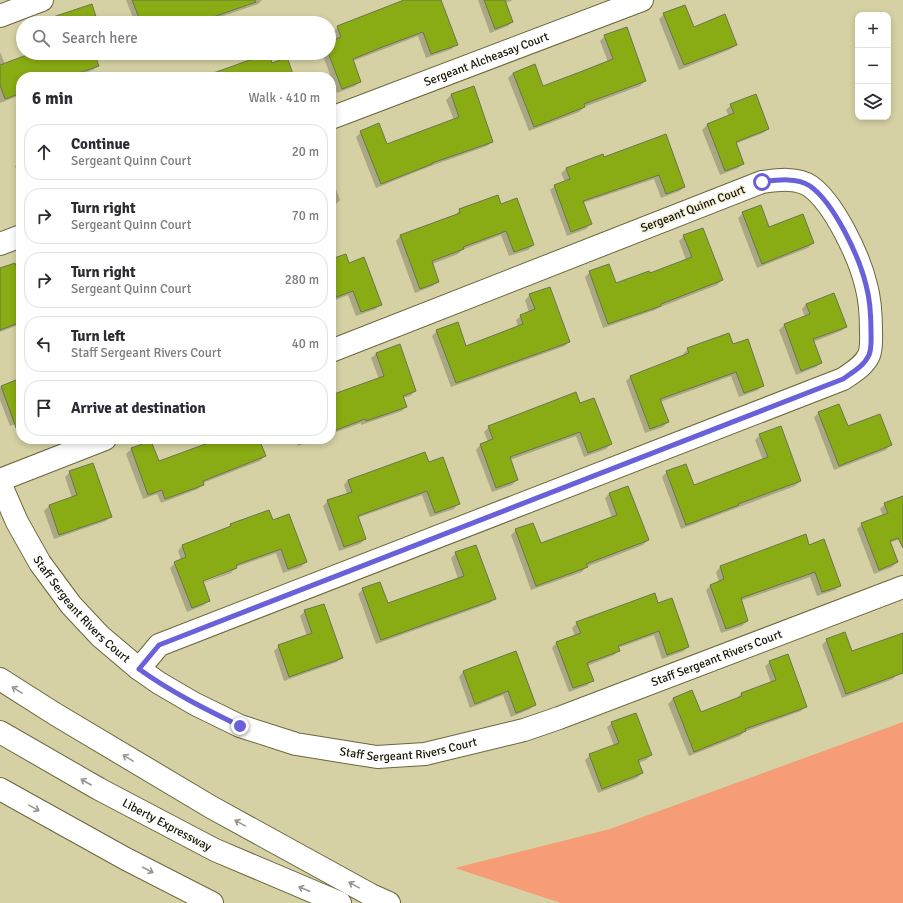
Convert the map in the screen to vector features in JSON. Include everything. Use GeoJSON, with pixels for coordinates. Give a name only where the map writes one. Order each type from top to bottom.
{"type":"FeatureCollection","features":[{"type":"Feature","properties":{"kind":"main road"},"geometry":{"type":"LineString","coordinates":[[0,16],[42,0]]}},
{"type":"Feature","properties":{"kind":"main road","name":"Sergeant Alcheasay Court"},"geometry":{"type":"LineString","coordinates":[[336,116],[642,0]]}},
{"type":"Feature","properties":{"kind":"main road","name":"Sergeant Quinn Court"},"geometry":{"type":"LineString","coordinates":[[139,669],[159,645],[843,379],[861,366],[869,354],[872,342],[867,286],[853,249],[828,204],[809,186],[788,179],[762,182],[336,348]]}},
{"type":"Feature","properties":{"kind":"main road"},"geometry":{"type":"LineString","coordinates":[[0,244],[16,238]]}},
{"type":"Feature","properties":{"kind":"main road"},"geometry":{"type":"LineString","coordinates":[[0,481],[92,444]]}},
{"type":"Feature","properties":{"kind":"main road","name":"Staff Sergeant Rivers Court"},"geometry":{"type":"LineString","coordinates":[[0,481],[17,522],[40,563],[53,581],[71,605],[100,636],[139,669],[159,683],[195,704],[240,726],[296,744],[377,757],[425,754],[524,730],[903,587]]}},
{"type":"Feature","properties":{"kind":"main road"},"geometry":{"type":"LineString","coordinates":[[0,679],[55,714],[211,807],[389,903]]}},
{"type":"Feature","properties":{"kind":"main road","name":"Liberty Expressway"},"geometry":{"type":"LineString","coordinates":[[0,732],[99,789],[215,850],[340,903]]}},
{"type":"Feature","properties":{"kind":"main road"},"geometry":{"type":"LineString","coordinates":[[0,788],[126,859],[212,903]]}},
{"type":"Feature","properties":{"kind":"shaded area"},"geometry":{"type":"Polygon","coordinates":[[[903,722],[903,903],[561,903],[455,868],[610,829],[903,722]]]}},
{"type":"Feature","properties":{"kind":"building"},"geometry":{"type":"Polygon","coordinates":[[[132,0],[255,0],[256,2],[216,16],[138,16],[132,0]]]}},
{"type":"Feature","properties":{"kind":"building"},"geometry":{"type":"Polygon","coordinates":[[[404,0],[441,0],[458,45],[431,54],[423,32],[385,46],[353,59],[361,82],[342,89],[331,60],[336,60],[336,39],[341,37],[337,26],[404,0]]]}},
{"type":"Feature","properties":{"kind":"building"},"geometry":{"type":"Polygon","coordinates":[[[484,0],[505,0],[513,22],[495,29],[484,0]]]}},
{"type":"Feature","properties":{"kind":"building"},"geometry":{"type":"Polygon","coordinates":[[[92,4],[96,16],[56,16],[92,4]]]}},
{"type":"Feature","properties":{"kind":"building"},"geometry":{"type":"Polygon","coordinates":[[[685,5],[694,27],[725,14],[737,45],[684,65],[663,13],[685,5]]]}},
{"type":"Feature","properties":{"kind":"building"},"geometry":{"type":"Polygon","coordinates":[[[627,27],[646,81],[584,104],[585,107],[534,127],[513,73],[535,64],[543,86],[613,59],[604,35],[627,27]]]}},
{"type":"Feature","properties":{"kind":"building"},"geometry":{"type":"Polygon","coordinates":[[[16,59],[97,60],[99,66],[82,72],[16,72],[16,95],[5,99],[0,85],[0,65],[16,59]]]}},
{"type":"Feature","properties":{"kind":"building"},"geometry":{"type":"Polygon","coordinates":[[[250,60],[271,60],[272,63],[280,60],[288,60],[292,72],[216,72],[250,60]]]}},
{"type":"Feature","properties":{"kind":"building"},"geometry":{"type":"Polygon","coordinates":[[[474,86],[493,142],[432,163],[381,184],[360,131],[379,123],[387,144],[459,117],[451,94],[474,86]]]}},
{"type":"Feature","properties":{"kind":"building"},"geometry":{"type":"Polygon","coordinates":[[[756,94],[769,129],[736,142],[744,164],[725,171],[707,124],[734,113],[730,104],[756,94]]]}},
{"type":"Feature","properties":{"kind":"building"},"geometry":{"type":"Polygon","coordinates":[[[666,134],[685,187],[666,194],[659,175],[583,201],[592,224],[571,232],[554,185],[570,179],[566,168],[603,154],[604,157],[666,134]]]}},
{"type":"Feature","properties":{"kind":"building"},"geometry":{"type":"Polygon","coordinates":[[[498,195],[501,204],[517,198],[534,245],[514,252],[506,231],[463,247],[464,249],[432,261],[439,282],[420,289],[400,235],[460,213],[459,209],[498,195]]]}},
{"type":"Feature","properties":{"kind":"building"},"geometry":{"type":"Polygon","coordinates":[[[761,205],[769,227],[803,214],[814,243],[762,264],[742,212],[761,205]]]}},
{"type":"Feature","properties":{"kind":"building"},"geometry":{"type":"Polygon","coordinates":[[[703,228],[723,280],[661,304],[661,306],[608,324],[589,271],[609,264],[616,283],[649,271],[650,273],[692,257],[683,235],[703,228]]]}},
{"type":"Feature","properties":{"kind":"building"},"geometry":{"type":"Polygon","coordinates":[[[346,254],[349,263],[364,257],[382,305],[361,312],[353,291],[336,297],[336,257],[346,254]]]}},
{"type":"Feature","properties":{"kind":"building"},"geometry":{"type":"Polygon","coordinates":[[[15,263],[16,266],[16,324],[0,330],[0,268],[15,263]]]}},
{"type":"Feature","properties":{"kind":"building"},"geometry":{"type":"Polygon","coordinates":[[[550,287],[570,342],[456,383],[436,330],[458,322],[466,346],[523,324],[520,315],[535,309],[529,294],[550,287]]]}},
{"type":"Feature","properties":{"kind":"building"},"geometry":{"type":"Polygon","coordinates":[[[834,293],[847,327],[813,339],[822,363],[801,371],[784,324],[810,314],[806,304],[834,293]]]}},
{"type":"Feature","properties":{"kind":"building"},"geometry":{"type":"Polygon","coordinates":[[[729,333],[733,344],[748,339],[764,386],[744,393],[736,372],[660,399],[669,422],[650,429],[630,376],[689,353],[687,348],[729,333]]]}},
{"type":"Feature","properties":{"kind":"building"},"geometry":{"type":"Polygon","coordinates":[[[400,344],[416,391],[403,396],[407,407],[366,421],[365,419],[336,430],[336,393],[384,376],[376,353],[400,344]]]}},
{"type":"Feature","properties":{"kind":"building"},"geometry":{"type":"Polygon","coordinates":[[[16,380],[16,428],[1,386],[16,380]]]}},
{"type":"Feature","properties":{"kind":"building"},"geometry":{"type":"Polygon","coordinates":[[[576,392],[580,403],[594,398],[612,444],[588,453],[580,432],[510,457],[518,480],[496,488],[480,444],[493,439],[488,426],[576,392]]]}},
{"type":"Feature","properties":{"kind":"building"},"geometry":{"type":"Polygon","coordinates":[[[839,404],[848,426],[880,414],[892,445],[839,466],[818,412],[839,404]]]}},
{"type":"Feature","properties":{"kind":"building"},"geometry":{"type":"Polygon","coordinates":[[[781,426],[801,481],[686,525],[666,471],[686,464],[694,485],[768,457],[759,434],[781,426]]]}},
{"type":"Feature","properties":{"kind":"building"},"geometry":{"type":"Polygon","coordinates":[[[142,444],[152,444],[159,461],[205,444],[261,444],[266,456],[203,481],[204,485],[165,499],[162,490],[148,495],[131,448],[142,444]]]}},
{"type":"Feature","properties":{"kind":"building"},"geometry":{"type":"Polygon","coordinates":[[[425,452],[429,462],[443,457],[460,504],[435,513],[427,491],[358,516],[366,539],[344,547],[327,500],[352,492],[348,480],[425,452]]]}},
{"type":"Feature","properties":{"kind":"building"},"geometry":{"type":"Polygon","coordinates":[[[93,463],[112,517],[59,535],[49,505],[77,495],[69,471],[93,463]]]}},
{"type":"Feature","properties":{"kind":"building"},"geometry":{"type":"Polygon","coordinates":[[[628,486],[649,540],[586,564],[588,567],[536,586],[515,529],[533,523],[541,543],[617,515],[609,493],[628,486]]]}},
{"type":"Feature","properties":{"kind":"building"},"geometry":{"type":"Polygon","coordinates":[[[903,496],[903,548],[898,538],[890,541],[898,562],[879,570],[861,523],[888,513],[884,503],[903,496]]]}},
{"type":"Feature","properties":{"kind":"building"},"geometry":{"type":"Polygon","coordinates":[[[269,510],[273,520],[289,514],[307,562],[288,569],[281,549],[236,565],[237,568],[203,581],[210,601],[192,608],[174,562],[186,557],[182,545],[231,526],[230,524],[269,510]]]}},
{"type":"Feature","properties":{"kind":"building"},"geometry":{"type":"Polygon","coordinates":[[[806,534],[809,545],[824,539],[841,586],[822,592],[815,572],[741,598],[748,621],[726,629],[710,585],[724,579],[720,566],[806,534]]]}},
{"type":"Feature","properties":{"kind":"building"},"geometry":{"type":"Polygon","coordinates":[[[476,545],[496,599],[381,640],[362,588],[380,582],[388,603],[464,576],[455,552],[476,545]]]}},
{"type":"Feature","properties":{"kind":"building"},"geometry":{"type":"Polygon","coordinates":[[[655,593],[658,603],[672,598],[689,647],[667,655],[659,631],[618,646],[620,651],[587,663],[594,681],[573,688],[556,642],[581,633],[576,622],[655,593]]]}},
{"type":"Feature","properties":{"kind":"building"},"geometry":{"type":"Polygon","coordinates":[[[324,604],[343,658],[289,677],[278,645],[312,633],[304,610],[324,604]]]}},
{"type":"Feature","properties":{"kind":"building"},"geometry":{"type":"Polygon","coordinates":[[[845,632],[852,651],[903,633],[903,673],[846,694],[826,639],[845,632]]]}},
{"type":"Feature","properties":{"kind":"building"},"geometry":{"type":"Polygon","coordinates":[[[516,651],[536,705],[516,713],[508,691],[475,704],[463,671],[516,651]]]}},
{"type":"Feature","properties":{"kind":"building"},"geometry":{"type":"Polygon","coordinates":[[[788,654],[807,707],[745,729],[746,731],[694,752],[673,698],[692,690],[701,712],[742,696],[741,693],[776,680],[769,661],[788,654]]]}},
{"type":"Feature","properties":{"kind":"building"},"geometry":{"type":"Polygon","coordinates":[[[636,713],[652,755],[638,760],[643,773],[602,789],[589,754],[619,743],[611,722],[636,713]]]}},
{"type":"Feature","properties":{"kind":"route"},"geometry":{"type":"LineString","coordinates":[[240,726],[195,704],[159,683],[139,669],[159,645],[843,379],[861,366],[869,354],[872,342],[871,319],[867,286],[853,249],[828,204],[809,186],[788,179],[762,182]]}}]}
